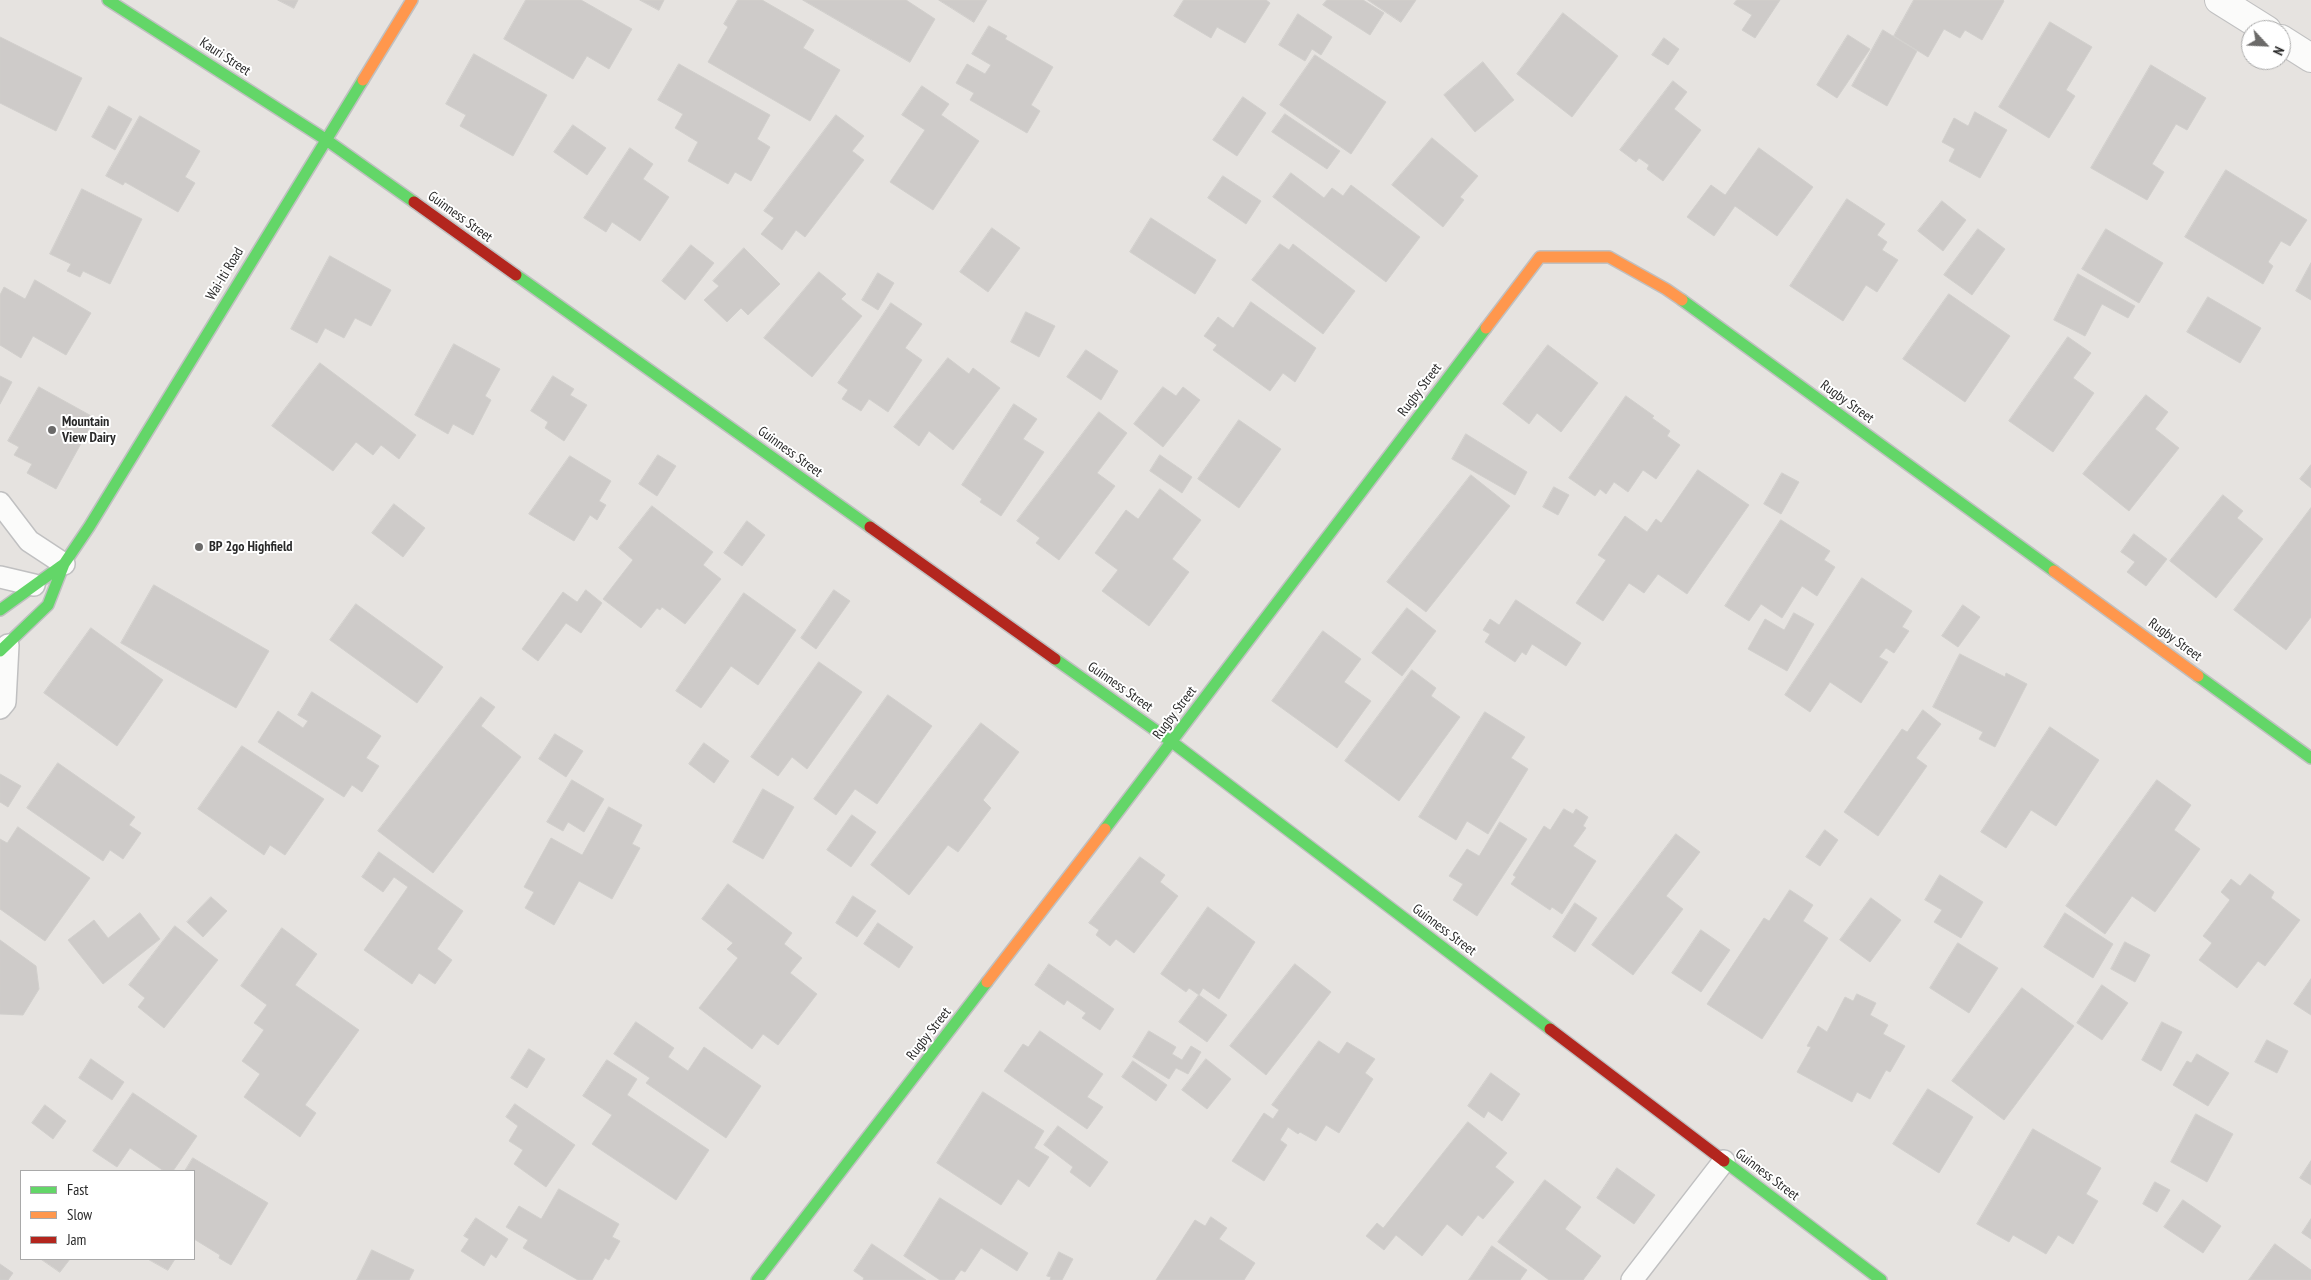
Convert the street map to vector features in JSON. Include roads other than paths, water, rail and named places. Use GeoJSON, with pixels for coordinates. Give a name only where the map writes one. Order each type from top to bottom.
{"type":"FeatureCollection","features":[{"type":"Feature","properties":{"kind":"street","name":"Kauri Street"},"geometry":{"type":"LineString","coordinates":[[108,0],[325,139]]}},
{"type":"Feature","properties":{"kind":"street","name":"Wai-Iti Road"},"geometry":{"type":"LineString","coordinates":[[4,648],[48,605],[64,564],[89,527],[325,139],[412,0]]}},
{"type":"Feature","properties":{"kind":"street"},"geometry":{"type":"LineString","coordinates":[[2219,0],[2251,20]]}},
{"type":"Feature","properties":{"kind":"street"},"geometry":{"type":"LineString","coordinates":[[2291,45],[2311,58]]}},
{"type":"Feature","properties":{"kind":"street","name":"Guinness Street"},"geometry":{"type":"LineString","coordinates":[[325,139],[1172,742],[1881,1280]]}},
{"type":"Feature","properties":{"kind":"street","name":"Rugby Street"},"geometry":{"type":"LineString","coordinates":[[758,1280],[1172,742],[1540,257],[1610,257],[1666,289],[2311,758]]}},
{"type":"Feature","properties":{"kind":"street","name":"Wai-Iti Road"},"geometry":{"type":"LineString","coordinates":[[0,610],[64,564]]}},
{"type":"Feature","properties":{"kind":"lane"},"geometry":{"type":"LineString","coordinates":[[0,502],[29,542],[64,564]]}},
{"type":"Feature","properties":{"kind":"lane"},"geometry":{"type":"LineString","coordinates":[[0,577],[34,585]]}},
{"type":"Feature","properties":{"kind":"lane"},"geometry":{"type":"LineString","coordinates":[[0,708],[4,702],[4,648]]}},
{"type":"Feature","properties":{"kind":"lane"},"geometry":{"type":"LineString","coordinates":[[1632,1280],[1724,1161]]}},
{"type":"Feature","properties":{"kind":"place","name":"Mountain View Dairy"},"geometry":{"type":"Point","coordinates":[52,430]}},
{"type":"Feature","properties":{"kind":"place","name":"BP 2go Highfield"},"geometry":{"type":"Point","coordinates":[199,547]}}]}
